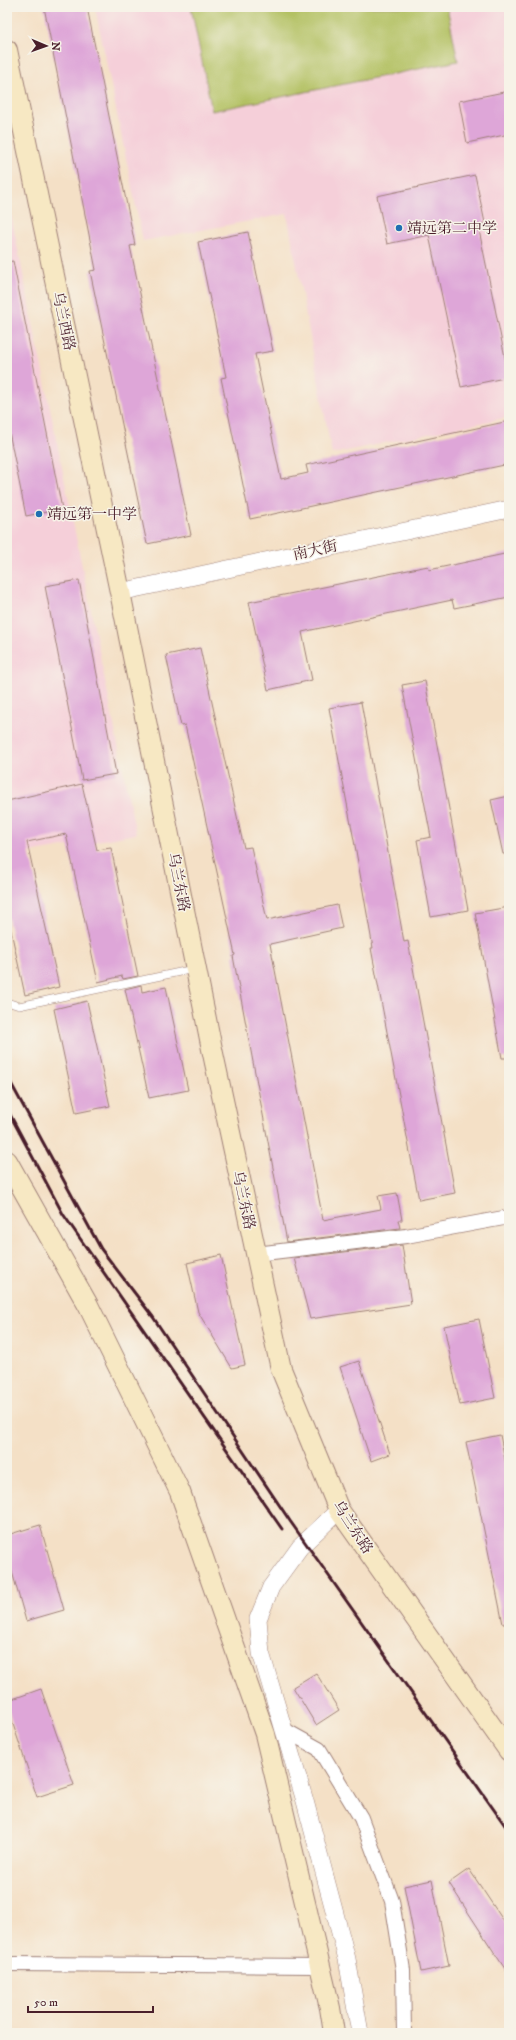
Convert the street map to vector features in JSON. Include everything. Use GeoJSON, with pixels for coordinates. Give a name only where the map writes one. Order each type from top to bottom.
{"type":"FeatureCollection","features":[{"type":"Feature","properties":{"kind":"main road","name":"乌兰西路"},"geometry":{"type":"LineString","coordinates":[[7,50],[120,592]]}},
{"type":"Feature","properties":{"kind":"main road","name":"乌兰东路"},"geometry":{"type":"LineString","coordinates":[[120,592],[196,969],[280,1369],[339,1510],[509,1751]]}},
{"type":"Feature","properties":{"kind":"main road"},"geometry":{"type":"LineString","coordinates":[[7,1161],[88,1305],[180,1492],[265,1734],[330,2008],[334,2033]]}},
{"type":"Feature","properties":{"kind":"street","name":"南大街"},"geometry":{"type":"LineString","coordinates":[[120,592],[509,509]]}},
{"type":"Feature","properties":{"kind":"street"},"geometry":{"type":"LineString","coordinates":[[256,1254],[406,1236],[509,1217]]}},
{"type":"Feature","properties":{"kind":"street"},"geometry":{"type":"LineString","coordinates":[[339,1510],[300,1546],[271,1587],[258,1619],[261,1653],[305,1801],[347,1959],[360,2033]]}},
{"type":"Feature","properties":{"kind":"street"},"geometry":{"type":"LineString","coordinates":[[283,1729],[319,1749],[361,1818],[392,1901],[404,1970],[404,2033]]}},
{"type":"Feature","properties":{"kind":"street"},"geometry":{"type":"LineString","coordinates":[[7,1964],[320,1966]]}},
{"type":"Feature","properties":{"kind":"lane"},"geometry":{"type":"LineString","coordinates":[[7,1002],[19,1006],[196,969]]}},
{"type":"Feature","properties":{"kind":"shaded area","name":"靖远第二中学"},"geometry":{"type":"Polygon","coordinates":[[[95,7],[509,7],[509,417],[332,454],[287,214],[143,241],[95,7]]]}},
{"type":"Feature","properties":{"kind":"shaded area","name":"靖远第一中学"},"geometry":{"type":"Polygon","coordinates":[[[7,195],[136,834],[7,857],[7,195]]]}},
{"type":"Feature","properties":{"kind":"green space"},"geometry":{"type":"Polygon","coordinates":[[[191,7],[447,7],[458,61],[212,111],[191,7]]]}},
{"type":"Feature","properties":{"kind":"building"},"geometry":{"type":"Polygon","coordinates":[[[44,7],[87,7],[135,245],[130,246],[191,535],[147,544],[90,271],[96,270],[44,7]]]}},
{"type":"Feature","properties":{"kind":"building"},"geometry":{"type":"Polygon","coordinates":[[[509,91],[509,134],[467,143],[459,101],[509,91]]]}},
{"type":"Feature","properties":{"kind":"building"},"geometry":{"type":"Polygon","coordinates":[[[475,175],[485,223],[478,225],[509,377],[461,387],[429,235],[387,244],[377,196],[475,175]]]}},
{"type":"Feature","properties":{"kind":"building"},"geometry":{"type":"Polygon","coordinates":[[[248,232],[273,351],[255,354],[281,479],[308,473],[306,465],[509,421],[509,464],[250,519],[221,378],[226,377],[198,242],[248,232]]]}},
{"type":"Feature","properties":{"kind":"building"},"geometry":{"type":"Polygon","coordinates":[[[13,261],[62,509],[26,516],[7,422],[7,262],[13,261]]]}},
{"type":"Feature","properties":{"kind":"building"},"geometry":{"type":"Polygon","coordinates":[[[509,553],[509,597],[454,608],[452,600],[302,632],[312,680],[268,690],[249,602],[428,566],[429,570],[509,553]]]}},
{"type":"Feature","properties":{"kind":"building"},"geometry":{"type":"Polygon","coordinates":[[[79,580],[116,774],[82,780],[45,586],[79,580]]]}},
{"type":"Feature","properties":{"kind":"building"},"geometry":{"type":"Polygon","coordinates":[[[200,648],[244,848],[251,847],[267,920],[337,905],[342,928],[270,944],[323,1220],[381,1209],[378,1196],[397,1193],[402,1220],[398,1220],[400,1228],[287,1242],[233,956],[235,955],[185,725],[181,726],[166,655],[200,648]]]}},
{"type":"Feature","properties":{"kind":"building"},"geometry":{"type":"Polygon","coordinates":[[[425,681],[468,910],[431,917],[417,840],[431,837],[402,685],[425,681]]]}},
{"type":"Feature","properties":{"kind":"building"},"geometry":{"type":"Polygon","coordinates":[[[361,702],[404,942],[408,941],[455,1193],[419,1200],[371,948],[373,948],[329,708],[361,702]]]}},
{"type":"Feature","properties":{"kind":"building"},"geometry":{"type":"Polygon","coordinates":[[[82,784],[97,850],[111,848],[138,976],[123,979],[122,976],[98,982],[66,834],[27,842],[59,987],[25,995],[7,913],[7,801],[82,784]]]}},
{"type":"Feature","properties":{"kind":"building"},"geometry":{"type":"Polygon","coordinates":[[[509,796],[509,854],[503,854],[491,800],[509,796]]]}},
{"type":"Feature","properties":{"kind":"building"},"geometry":{"type":"Polygon","coordinates":[[[509,907],[509,1058],[502,1058],[475,913],[509,907]]]}},
{"type":"Feature","properties":{"kind":"building"},"geometry":{"type":"Polygon","coordinates":[[[141,985],[142,992],[166,987],[188,1090],[149,1098],[125,989],[141,985]]]}},
{"type":"Feature","properties":{"kind":"building"},"geometry":{"type":"Polygon","coordinates":[[[87,1001],[110,1106],[76,1113],[54,1009],[87,1001]]]}},
{"type":"Feature","properties":{"kind":"building"},"geometry":{"type":"Polygon","coordinates":[[[402,1245],[411,1304],[310,1319],[294,1258],[402,1245]]]}},
{"type":"Feature","properties":{"kind":"building"},"geometry":{"type":"Polygon","coordinates":[[[221,1255],[245,1365],[232,1368],[198,1312],[187,1263],[221,1255]]]}},
{"type":"Feature","properties":{"kind":"building"},"geometry":{"type":"Polygon","coordinates":[[[479,1319],[495,1398],[460,1405],[444,1326],[479,1319]]]}},
{"type":"Feature","properties":{"kind":"building"},"geometry":{"type":"Polygon","coordinates":[[[359,1361],[390,1454],[371,1461],[340,1367],[359,1361]]]}},
{"type":"Feature","properties":{"kind":"building"},"geometry":{"type":"Polygon","coordinates":[[[500,1435],[509,1480],[509,1624],[503,1624],[466,1442],[500,1435]]]}},
{"type":"Feature","properties":{"kind":"building"},"geometry":{"type":"Polygon","coordinates":[[[40,1525],[64,1610],[26,1621],[7,1554],[7,1535],[40,1525]]]}},
{"type":"Feature","properties":{"kind":"building"},"geometry":{"type":"Polygon","coordinates":[[[316,1673],[339,1710],[316,1725],[293,1687],[316,1673]]]}},
{"type":"Feature","properties":{"kind":"building"},"geometry":{"type":"Polygon","coordinates":[[[41,1689],[74,1785],[37,1797],[7,1706],[7,1701],[41,1689]]]}},
{"type":"Feature","properties":{"kind":"building"},"geometry":{"type":"Polygon","coordinates":[[[469,1869],[509,1929],[509,1975],[449,1883],[469,1869]]]}},
{"type":"Feature","properties":{"kind":"building"},"geometry":{"type":"Polygon","coordinates":[[[432,1880],[449,1966],[421,1972],[404,1886],[432,1880]]]}},
{"type":"Feature","properties":{"kind":"railway"},"geometry":{"type":"LineString","coordinates":[[7,1076],[101,1249],[153,1317],[290,1521],[509,1831]]}},
{"type":"Feature","properties":{"kind":"railway"},"geometry":{"type":"LineString","coordinates":[[7,1109],[63,1214],[282,1529]]}},
{"type":"Feature","properties":{"kind":"place","name":"靖远第二中学"},"geometry":{"type":"Point","coordinates":[399,228]}},
{"type":"Feature","properties":{"kind":"place","name":"靖远第一中学"},"geometry":{"type":"Point","coordinates":[39,514]}}]}
